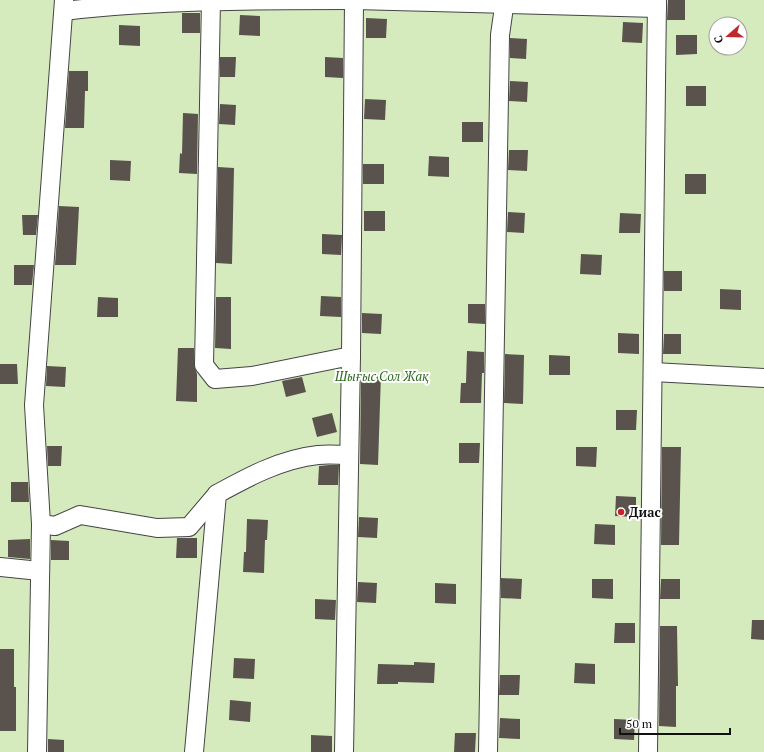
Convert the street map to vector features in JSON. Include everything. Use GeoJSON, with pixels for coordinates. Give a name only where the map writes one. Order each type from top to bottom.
{"type":"FeatureCollection","features":[{"type":"Feature","properties":{"kind":"street"},"geometry":{"type":"LineString","coordinates":[[211,0],[204,365],[215,379],[252,376],[351,356]]}},
{"type":"Feature","properties":{"kind":"street"},"geometry":{"type":"LineString","coordinates":[[37,752],[41,524],[34,405],[64,5],[105,5],[211,0],[353,0],[657,4],[648,752]]}},
{"type":"Feature","properties":{"kind":"street"},"geometry":{"type":"LineString","coordinates":[[344,752],[351,356],[353,0]]}},
{"type":"Feature","properties":{"kind":"street"},"geometry":{"type":"LineString","coordinates":[[488,752],[500,35],[505,2]]}},
{"type":"Feature","properties":{"kind":"street"},"geometry":{"type":"LineString","coordinates":[[653,372],[764,378]]}},
{"type":"Feature","properties":{"kind":"street"},"geometry":{"type":"LineString","coordinates":[[41,524],[56,526],[80,515],[157,528],[189,527],[217,494],[251,475],[291,460],[318,455],[349,455]]}},
{"type":"Feature","properties":{"kind":"street"},"geometry":{"type":"LineString","coordinates":[[194,752],[217,494]]}},
{"type":"Feature","properties":{"kind":"street"},"geometry":{"type":"LineString","coordinates":[[0,567],[40,571]]}},
{"type":"Feature","properties":{"kind":"green space","name":"Шығыс Сол Жақ"},"geometry":{"type":"Polygon","coordinates":[[[0,0],[764,0],[764,752],[0,752],[0,0]]]}},
{"type":"Feature","properties":{"kind":"building"},"geometry":{"type":"Polygon","coordinates":[[[668,0],[685,0],[685,20],[667,20],[668,0]]]}},
{"type":"Feature","properties":{"kind":"building"},"geometry":{"type":"Polygon","coordinates":[[[182,13],[200,13],[200,33],[182,33],[182,13]]]}},
{"type":"Feature","properties":{"kind":"building"},"geometry":{"type":"Polygon","coordinates":[[[240,15],[260,16],[260,36],[239,35],[240,15]]]}},
{"type":"Feature","properties":{"kind":"building"},"geometry":{"type":"Polygon","coordinates":[[[366,18],[387,19],[386,38],[366,38],[366,18]]]}},
{"type":"Feature","properties":{"kind":"building"},"geometry":{"type":"Polygon","coordinates":[[[623,22],[643,23],[642,43],[622,42],[623,22]]]}},
{"type":"Feature","properties":{"kind":"building"},"geometry":{"type":"Polygon","coordinates":[[[119,25],[140,26],[140,46],[119,45],[119,25]]]}},
{"type":"Feature","properties":{"kind":"building"},"geometry":{"type":"Polygon","coordinates":[[[676,35],[697,35],[697,54],[676,55],[676,35]]]}},
{"type":"Feature","properties":{"kind":"building"},"geometry":{"type":"Polygon","coordinates":[[[510,38],[527,39],[526,59],[510,58],[510,38]]]}},
{"type":"Feature","properties":{"kind":"building"},"geometry":{"type":"Polygon","coordinates":[[[220,57],[236,57],[235,77],[220,77],[220,57]]]}},
{"type":"Feature","properties":{"kind":"building"},"geometry":{"type":"Polygon","coordinates":[[[325,57],[343,58],[343,78],[325,77],[325,57]]]}},
{"type":"Feature","properties":{"kind":"building"},"geometry":{"type":"Polygon","coordinates":[[[69,71],[88,71],[88,91],[85,91],[84,128],[65,128],[69,71]]]}},
{"type":"Feature","properties":{"kind":"building"},"geometry":{"type":"Polygon","coordinates":[[[510,81],[528,82],[527,102],[509,101],[510,81]]]}},
{"type":"Feature","properties":{"kind":"building"},"geometry":{"type":"Polygon","coordinates":[[[686,86],[706,86],[706,106],[686,106],[686,86]]]}},
{"type":"Feature","properties":{"kind":"building"},"geometry":{"type":"Polygon","coordinates":[[[365,99],[386,100],[385,120],[364,119],[365,99]]]}},
{"type":"Feature","properties":{"kind":"building"},"geometry":{"type":"Polygon","coordinates":[[[220,104],[236,105],[235,125],[219,124],[220,104]]]}},
{"type":"Feature","properties":{"kind":"building"},"geometry":{"type":"Polygon","coordinates":[[[183,113],[198,114],[197,174],[179,173],[180,153],[182,154],[183,113]]]}},
{"type":"Feature","properties":{"kind":"building"},"geometry":{"type":"Polygon","coordinates":[[[462,122],[483,122],[483,142],[462,142],[462,122]]]}},
{"type":"Feature","properties":{"kind":"building"},"geometry":{"type":"Polygon","coordinates":[[[509,150],[528,150],[527,171],[508,170],[509,150]]]}},
{"type":"Feature","properties":{"kind":"building"},"geometry":{"type":"Polygon","coordinates":[[[429,156],[449,157],[449,177],[428,176],[429,156]]]}},
{"type":"Feature","properties":{"kind":"building"},"geometry":{"type":"Polygon","coordinates":[[[110,160],[131,161],[130,181],[110,180],[110,160]]]}},
{"type":"Feature","properties":{"kind":"building"},"geometry":{"type":"Polygon","coordinates":[[[363,164],[384,164],[384,184],[363,184],[363,164]]]}},
{"type":"Feature","properties":{"kind":"building"},"geometry":{"type":"Polygon","coordinates":[[[218,167],[234,168],[232,264],[216,263],[218,167]]]}},
{"type":"Feature","properties":{"kind":"building"},"geometry":{"type":"Polygon","coordinates":[[[685,174],[706,174],[706,194],[685,194],[685,174]]]}},
{"type":"Feature","properties":{"kind":"building"},"geometry":{"type":"Polygon","coordinates":[[[59,206],[79,207],[76,265],[55,265],[59,206]]]}},
{"type":"Feature","properties":{"kind":"building"},"geometry":{"type":"Polygon","coordinates":[[[364,211],[385,211],[385,231],[364,231],[364,211]]]}},
{"type":"Feature","properties":{"kind":"building"},"geometry":{"type":"Polygon","coordinates":[[[508,212],[525,213],[524,233],[507,232],[508,212]]]}},
{"type":"Feature","properties":{"kind":"building"},"geometry":{"type":"Polygon","coordinates":[[[620,213],[641,214],[640,233],[619,233],[620,213]]]}},
{"type":"Feature","properties":{"kind":"building"},"geometry":{"type":"Polygon","coordinates":[[[22,215],[38,215],[36,235],[23,235],[22,215]]]}},
{"type":"Feature","properties":{"kind":"building"},"geometry":{"type":"Polygon","coordinates":[[[322,234],[342,235],[341,255],[322,254],[322,234]]]}},
{"type":"Feature","properties":{"kind":"building"},"geometry":{"type":"Polygon","coordinates":[[[581,254],[602,255],[601,275],[580,274],[581,254]]]}},
{"type":"Feature","properties":{"kind":"building"},"geometry":{"type":"Polygon","coordinates":[[[14,265],[34,265],[32,285],[14,285],[14,265]]]}},
{"type":"Feature","properties":{"kind":"building"},"geometry":{"type":"Polygon","coordinates":[[[664,271],[682,271],[682,291],[664,291],[664,271]]]}},
{"type":"Feature","properties":{"kind":"building"},"geometry":{"type":"Polygon","coordinates":[[[720,289],[741,290],[741,310],[720,309],[720,289]]]}},
{"type":"Feature","properties":{"kind":"building"},"geometry":{"type":"Polygon","coordinates":[[[321,296],[341,297],[341,317],[320,316],[321,296]]]}},
{"type":"Feature","properties":{"kind":"building"},"geometry":{"type":"Polygon","coordinates":[[[98,297],[118,298],[118,317],[97,317],[98,297]]]}},
{"type":"Feature","properties":{"kind":"building"},"geometry":{"type":"Polygon","coordinates":[[[216,297],[231,297],[231,349],[215,348],[216,297]]]}},
{"type":"Feature","properties":{"kind":"building"},"geometry":{"type":"Polygon","coordinates":[[[468,304],[485,304],[485,324],[468,323],[468,304]]]}},
{"type":"Feature","properties":{"kind":"building"},"geometry":{"type":"Polygon","coordinates":[[[362,313],[382,314],[381,334],[362,333],[362,313]]]}},
{"type":"Feature","properties":{"kind":"building"},"geometry":{"type":"Polygon","coordinates":[[[618,333],[639,334],[639,354],[618,353],[618,333]]]}},
{"type":"Feature","properties":{"kind":"building"},"geometry":{"type":"Polygon","coordinates":[[[664,334],[681,334],[681,354],[663,354],[664,334]]]}},
{"type":"Feature","properties":{"kind":"building"},"geometry":{"type":"Polygon","coordinates":[[[178,348],[194,348],[194,365],[197,374],[197,402],[176,401],[178,348]]]}},
{"type":"Feature","properties":{"kind":"building"},"geometry":{"type":"Polygon","coordinates":[[[467,351],[484,352],[484,373],[482,373],[481,403],[460,403],[461,383],[466,383],[467,351]]]}},
{"type":"Feature","properties":{"kind":"building"},"geometry":{"type":"Polygon","coordinates":[[[505,354],[524,355],[523,404],[504,403],[505,354]]]}},
{"type":"Feature","properties":{"kind":"building"},"geometry":{"type":"Polygon","coordinates":[[[549,355],[570,356],[570,375],[549,375],[549,355]]]}},
{"type":"Feature","properties":{"kind":"building"},"geometry":{"type":"Polygon","coordinates":[[[0,364],[17,364],[18,384],[0,384],[0,364]]]}},
{"type":"Feature","properties":{"kind":"building"},"geometry":{"type":"Polygon","coordinates":[[[47,366],[66,367],[65,387],[46,386],[47,366]]]}},
{"type":"Feature","properties":{"kind":"building"},"geometry":{"type":"Polygon","coordinates":[[[361,373],[381,374],[378,465],[360,464],[361,373]]]}},
{"type":"Feature","properties":{"kind":"building"},"geometry":{"type":"Polygon","coordinates":[[[302,377],[306,392],[286,397],[282,381],[302,377]]]}},
{"type":"Feature","properties":{"kind":"building"},"geometry":{"type":"Polygon","coordinates":[[[616,410],[637,410],[636,430],[616,430],[616,410]]]}},
{"type":"Feature","properties":{"kind":"building"},"geometry":{"type":"Polygon","coordinates":[[[332,413],[337,432],[317,437],[312,418],[332,413]]]}},
{"type":"Feature","properties":{"kind":"building"},"geometry":{"type":"Polygon","coordinates":[[[459,443],[480,443],[479,463],[459,463],[459,443]]]}},
{"type":"Feature","properties":{"kind":"building"},"geometry":{"type":"Polygon","coordinates":[[[47,446],[62,446],[61,466],[48,466],[47,446]]]}},
{"type":"Feature","properties":{"kind":"building"},"geometry":{"type":"Polygon","coordinates":[[[576,447],[597,447],[596,467],[576,466],[576,447]]]}},
{"type":"Feature","properties":{"kind":"building"},"geometry":{"type":"Polygon","coordinates":[[[662,447],[681,447],[679,545],[661,545],[662,447]]]}},
{"type":"Feature","properties":{"kind":"building"},"geometry":{"type":"Polygon","coordinates":[[[339,465],[338,485],[318,485],[319,466],[339,465]]]}},
{"type":"Feature","properties":{"kind":"building"},"geometry":{"type":"Polygon","coordinates":[[[11,482],[28,482],[29,502],[11,502],[11,482]]]}},
{"type":"Feature","properties":{"kind":"building"},"geometry":{"type":"Polygon","coordinates":[[[616,496],[636,497],[636,517],[615,516],[616,496]]]}},
{"type":"Feature","properties":{"kind":"building"},"geometry":{"type":"Polygon","coordinates":[[[359,517],[378,518],[377,538],[358,537],[359,517]]]}},
{"type":"Feature","properties":{"kind":"building"},"geometry":{"type":"Polygon","coordinates":[[[247,519],[268,520],[267,540],[265,540],[264,573],[243,572],[244,552],[246,552],[247,519]]]}},
{"type":"Feature","properties":{"kind":"building"},"geometry":{"type":"Polygon","coordinates":[[[595,524],[615,525],[615,545],[594,544],[595,524]]]}},
{"type":"Feature","properties":{"kind":"building"},"geometry":{"type":"Polygon","coordinates":[[[177,538],[197,538],[197,558],[176,558],[177,538]]]}},
{"type":"Feature","properties":{"kind":"building"},"geometry":{"type":"Polygon","coordinates":[[[30,539],[30,559],[8,557],[8,540],[30,539]]]}},
{"type":"Feature","properties":{"kind":"building"},"geometry":{"type":"Polygon","coordinates":[[[51,540],[69,541],[69,560],[51,560],[51,540]]]}},
{"type":"Feature","properties":{"kind":"building"},"geometry":{"type":"Polygon","coordinates":[[[501,578],[522,579],[521,599],[501,598],[501,578]]]}},
{"type":"Feature","properties":{"kind":"building"},"geometry":{"type":"Polygon","coordinates":[[[592,579],[613,579],[613,599],[592,598],[592,579]]]}},
{"type":"Feature","properties":{"kind":"building"},"geometry":{"type":"Polygon","coordinates":[[[661,579],[680,579],[680,599],[660,599],[661,579]]]}},
{"type":"Feature","properties":{"kind":"building"},"geometry":{"type":"Polygon","coordinates":[[[358,582],[377,583],[376,603],[357,602],[358,582]]]}},
{"type":"Feature","properties":{"kind":"building"},"geometry":{"type":"Polygon","coordinates":[[[435,583],[456,584],[456,604],[435,603],[435,583]]]}},
{"type":"Feature","properties":{"kind":"building"},"geometry":{"type":"Polygon","coordinates":[[[315,599],[336,600],[335,620],[315,619],[315,599]]]}},
{"type":"Feature","properties":{"kind":"building"},"geometry":{"type":"Polygon","coordinates":[[[752,620],[764,620],[764,640],[751,639],[752,620]]]}},
{"type":"Feature","properties":{"kind":"building"},"geometry":{"type":"Polygon","coordinates":[[[615,623],[635,623],[635,643],[614,643],[615,623]]]}},
{"type":"Feature","properties":{"kind":"building"},"geometry":{"type":"Polygon","coordinates":[[[660,626],[677,626],[678,686],[676,686],[676,727],[659,726],[660,626]]]}},
{"type":"Feature","properties":{"kind":"building"},"geometry":{"type":"Polygon","coordinates":[[[0,649],[14,649],[16,731],[0,731],[0,649]]]}},
{"type":"Feature","properties":{"kind":"building"},"geometry":{"type":"Polygon","coordinates":[[[234,658],[255,659],[254,679],[233,678],[234,658]]]}},
{"type":"Feature","properties":{"kind":"building"},"geometry":{"type":"Polygon","coordinates":[[[414,662],[435,663],[434,683],[398,682],[398,684],[377,684],[378,664],[414,665],[414,662]]]}},
{"type":"Feature","properties":{"kind":"building"},"geometry":{"type":"Polygon","coordinates":[[[575,663],[595,664],[595,684],[574,683],[575,663]]]}},
{"type":"Feature","properties":{"kind":"building"},"geometry":{"type":"Polygon","coordinates":[[[500,675],[520,675],[519,695],[499,695],[500,675]]]}},
{"type":"Feature","properties":{"kind":"building"},"geometry":{"type":"Polygon","coordinates":[[[230,700],[251,702],[250,722],[229,720],[230,700]]]}},
{"type":"Feature","properties":{"kind":"building"},"geometry":{"type":"Polygon","coordinates":[[[500,718],[520,719],[520,739],[499,738],[500,718]]]}},
{"type":"Feature","properties":{"kind":"building"},"geometry":{"type":"Polygon","coordinates":[[[614,719],[635,720],[634,740],[614,739],[614,719]]]}},
{"type":"Feature","properties":{"kind":"building"},"geometry":{"type":"Polygon","coordinates":[[[455,733],[476,733],[475,752],[454,752],[455,733]]]}},
{"type":"Feature","properties":{"kind":"building"},"geometry":{"type":"Polygon","coordinates":[[[311,735],[332,736],[332,752],[311,752],[311,735]]]}},
{"type":"Feature","properties":{"kind":"building"},"geometry":{"type":"Polygon","coordinates":[[[48,739],[64,740],[64,752],[48,752],[48,739]]]}},
{"type":"Feature","properties":{"kind":"place","name":"Диас"},"geometry":{"type":"Point","coordinates":[621,512]}}]}
